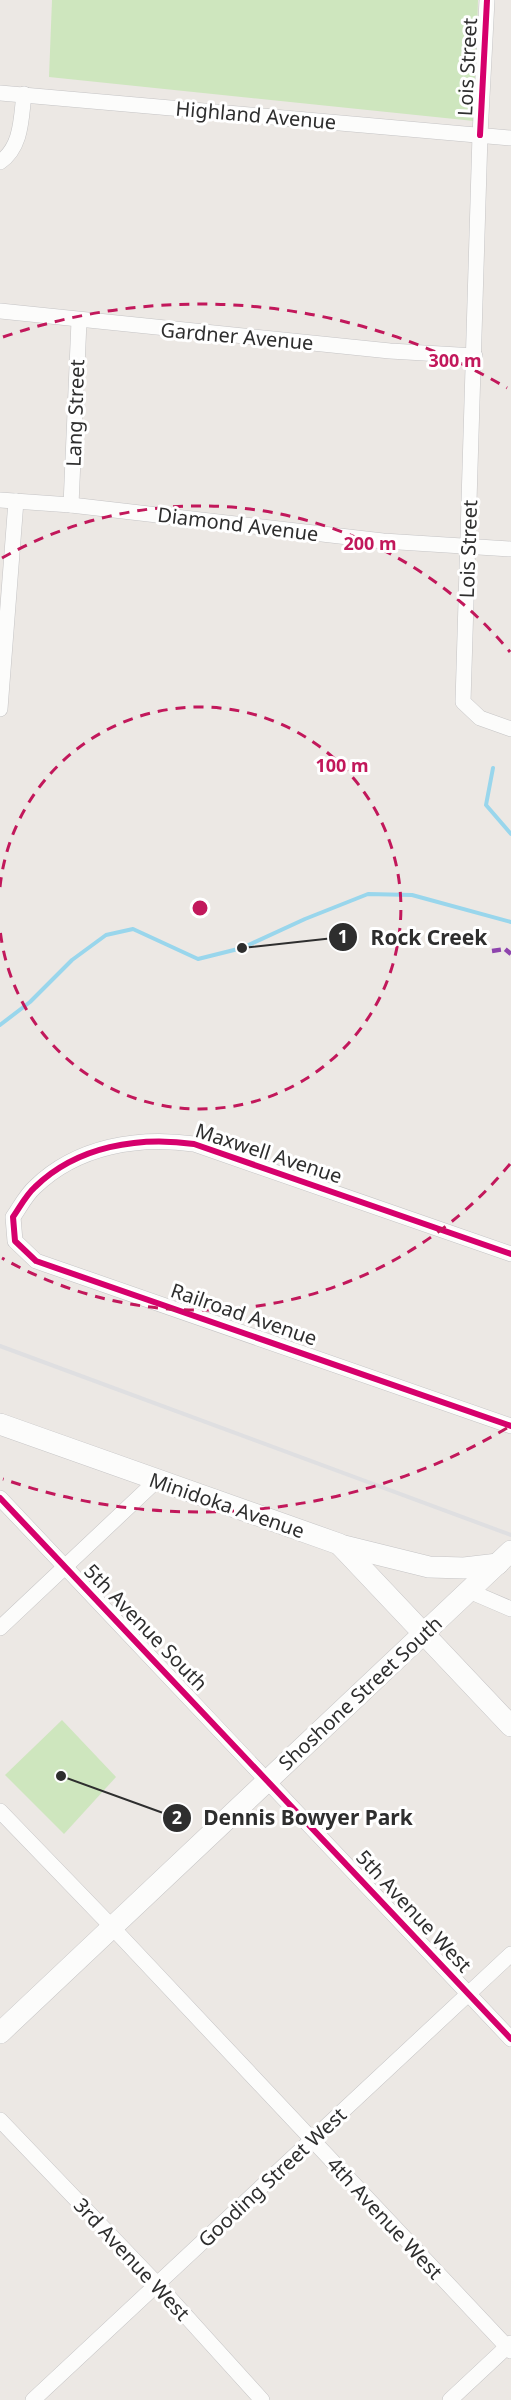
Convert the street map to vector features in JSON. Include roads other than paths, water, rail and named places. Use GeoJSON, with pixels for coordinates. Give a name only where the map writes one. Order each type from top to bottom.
{"type":"FeatureCollection","features":[{"type":"Feature","properties":{"kind":"main road","name":"Minidoka Avenue"},"geometry":{"type":"LineString","coordinates":[[0,1424],[339,1544],[511,1726]]}},
{"type":"Feature","properties":{"kind":"main road"},"geometry":{"type":"LineString","coordinates":[[339,1544],[429,1567],[464,1568],[504,1557]]}},
{"type":"Feature","properties":{"kind":"main road","name":"Shoshone Street South"},"geometry":{"type":"LineString","coordinates":[[0,2033],[504,1557]]}},
{"type":"Feature","properties":{"kind":"street","name":"Lois Street"},"geometry":{"type":"LineString","coordinates":[[487,0],[480,135],[463,702],[480,718],[511,729]]}},
{"type":"Feature","properties":{"kind":"street","name":"Highland Avenue"},"geometry":{"type":"LineString","coordinates":[[0,93],[511,138]]}},
{"type":"Feature","properties":{"kind":"street"},"geometry":{"type":"LineString","coordinates":[[0,162],[8,156],[17,141],[24,94]]}},
{"type":"Feature","properties":{"kind":"street","name":"Gardner Avenue"},"geometry":{"type":"LineString","coordinates":[[0,311],[79,321],[390,351],[475,356]]}},
{"type":"Feature","properties":{"kind":"street","name":"Lang Street"},"geometry":{"type":"LineString","coordinates":[[71,505],[79,321]]}},
{"type":"Feature","properties":{"kind":"street"},"geometry":{"type":"LineString","coordinates":[[0,710],[8,501]]}},
{"type":"Feature","properties":{"kind":"street","name":"Diamond Avenue"},"geometry":{"type":"LineString","coordinates":[[8,501],[71,505],[383,541],[468,549],[511,549]]}},
{"type":"Feature","properties":{"kind":"street","name":"Maxwell Avenue"},"geometry":{"type":"LineString","coordinates":[[25,1200],[34,1187],[67,1164],[123,1143],[160,1139],[194,1144],[511,1254]]}},
{"type":"Feature","properties":{"kind":"street","name":"Railroad Avenue"},"geometry":{"type":"LineString","coordinates":[[25,1200],[13,1217],[15,1241],[36,1261],[511,1425]]}},
{"type":"Feature","properties":{"kind":"street"},"geometry":{"type":"LineString","coordinates":[[0,1628],[156,1481]]}},
{"type":"Feature","properties":{"kind":"street","name":"5th Avenue South"},"geometry":{"type":"LineString","coordinates":[[0,1498],[268,1780]]}},
{"type":"Feature","properties":{"kind":"street"},"geometry":{"type":"LineString","coordinates":[[469,1591],[511,1609]]}},
{"type":"Feature","properties":{"kind":"street","name":"5th Avenue West"},"geometry":{"type":"LineString","coordinates":[[268,1780],[511,2039]]}},
{"type":"Feature","properties":{"kind":"street","name":"4th Avenue West"},"geometry":{"type":"LineString","coordinates":[[0,1811],[510,2347]]}},
{"type":"Feature","properties":{"kind":"street","name":"Gooding Street West"},"geometry":{"type":"LineString","coordinates":[[33,2400],[511,1954]]}},
{"type":"Feature","properties":{"kind":"street","name":"3rd Avenue West"},"geometry":{"type":"LineString","coordinates":[[0,2120],[157,2284],[262,2400]]}},
{"type":"Feature","properties":{"kind":"street"},"geometry":{"type":"LineString","coordinates":[[450,2400],[510,2347]]}},
{"type":"Feature","properties":{"kind":"waterway"},"geometry":{"type":"LineString","coordinates":[[493,768],[486,805],[511,834]]}},
{"type":"Feature","properties":{"kind":"waterway"},"geometry":{"type":"LineString","coordinates":[[0,1025],[30,1002],[72,960],[106,935],[133,929],[198,959],[242,948],[305,919],[368,894],[412,895],[511,922]]}},
{"type":"Feature","properties":{"kind":"railway"},"geometry":{"type":"LineString","coordinates":[[0,1346],[511,1535]]}},
{"type":"Feature","properties":{"kind":"place","name":"Rock Creek"},"geometry":{"type":"Point","coordinates":[242,948]}},
{"type":"Feature","properties":{"kind":"place","name":"Dennis Bowyer Park"},"geometry":{"type":"Point","coordinates":[61,1776]}}]}
